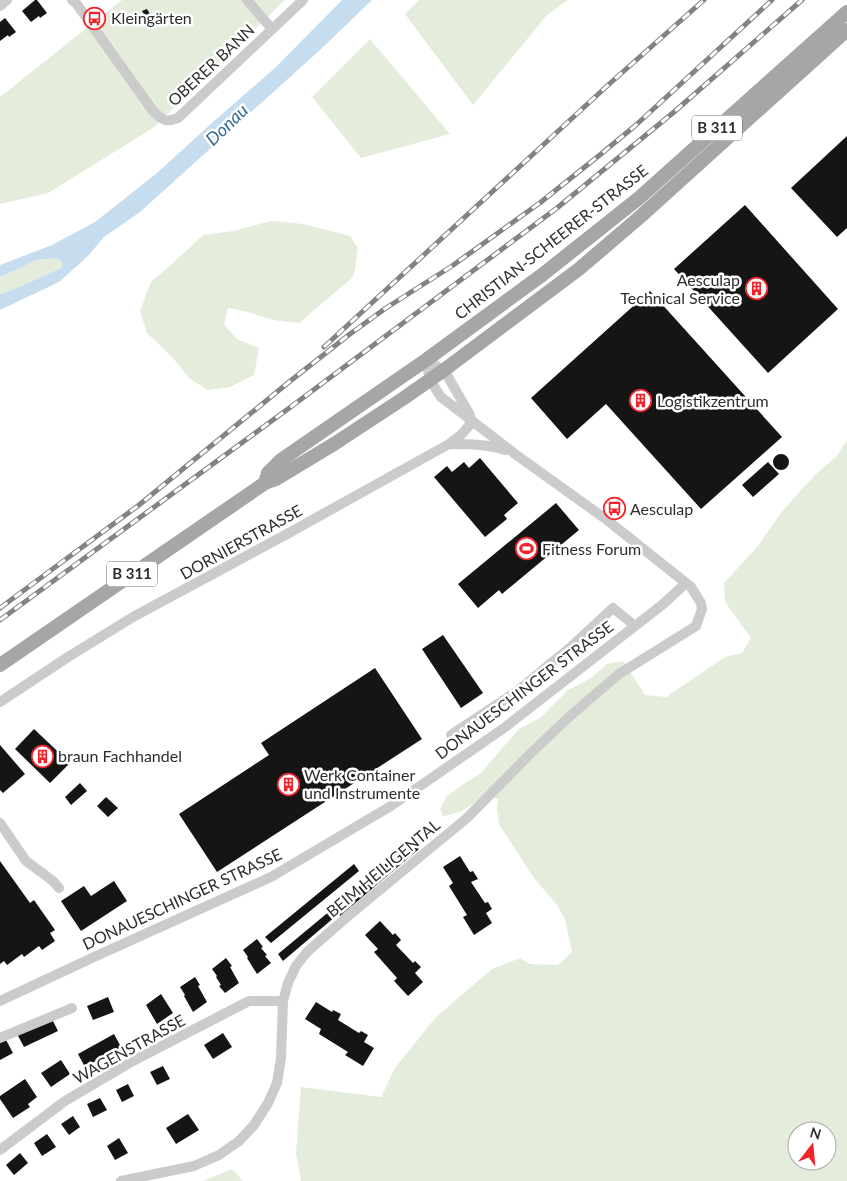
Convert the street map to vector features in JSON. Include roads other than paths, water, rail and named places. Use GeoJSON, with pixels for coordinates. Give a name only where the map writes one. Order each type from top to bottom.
{"type":"FeatureCollection","features":[{"type":"Feature","properties":{"kind":"main road","name":"CHRISTIAN-SCHEERER-STRASSE"},"geometry":{"type":"LineString","coordinates":[[265,482],[268,473],[281,460],[426,360],[542,275],[639,198],[847,12]]}},
{"type":"Feature","properties":{"kind":"main road","name":"CHRISTIAN-SCHEERER-STRASSE"},"geometry":{"type":"LineString","coordinates":[[0,665],[265,482],[276,479],[334,444],[430,380],[579,269],[648,210],[847,30]]}},
{"type":"Feature","properties":{"kind":"street"},"geometry":{"type":"LineString","coordinates":[[0,6],[7,0]]}},
{"type":"Feature","properties":{"kind":"street","name":"OBERER BANN"},"geometry":{"type":"LineString","coordinates":[[72,0],[153,111],[162,119],[169,121],[178,118],[303,0]]}},
{"type":"Feature","properties":{"kind":"street","name":"OBERER BANN"},"geometry":{"type":"LineString","coordinates":[[247,0],[272,29]]}},
{"type":"Feature","properties":{"kind":"street"},"geometry":{"type":"LineString","coordinates":[[426,360],[444,370]]}},
{"type":"Feature","properties":{"kind":"street","name":"DORNIERSTRASSE"},"geometry":{"type":"LineString","coordinates":[[426,360],[430,380],[442,396],[515,454],[607,520],[686,583]]}},
{"type":"Feature","properties":{"kind":"street","name":"DORNIERSTRASSE"},"geometry":{"type":"LineString","coordinates":[[444,370],[473,420]]}},
{"type":"Feature","properties":{"kind":"street","name":"DORNIERSTRASSE"},"geometry":{"type":"LineString","coordinates":[[0,702],[68,657],[134,617],[449,444],[462,434],[473,420]]}},
{"type":"Feature","properties":{"kind":"street","name":"DORNIERSTRASSE"},"geometry":{"type":"LineString","coordinates":[[449,444],[494,446],[515,454]]}},
{"type":"Feature","properties":{"kind":"street","name":"DONAUESCHINGER STRASSE"},"geometry":{"type":"LineString","coordinates":[[0,1001],[262,881],[390,806],[496,734],[662,605],[686,583]]}},
{"type":"Feature","properties":{"kind":"street","name":"BEIM HEILIGENTAL"},"geometry":{"type":"LineString","coordinates":[[121,1181],[194,1166],[219,1155],[239,1141],[254,1125],[268,1104],[277,1083],[281,1058],[283,1001],[288,983],[296,966],[307,952],[467,818],[529,755],[584,704],[620,674],[696,626],[702,609],[701,603],[691,587],[686,583]]}},
{"type":"Feature","properties":{"kind":"street"},"geometry":{"type":"LineString","coordinates":[[451,735],[516,692],[572,646],[613,608],[635,626]]}},
{"type":"Feature","properties":{"kind":"street"},"geometry":{"type":"LineString","coordinates":[[0,823],[26,861],[53,881],[58,888]]}},
{"type":"Feature","properties":{"kind":"street","name":"WAGENSTRASSE"},"geometry":{"type":"LineString","coordinates":[[0,1150],[66,1101],[133,1061],[249,1001],[283,1001]]}},
{"type":"Feature","properties":{"kind":"street"},"geometry":{"type":"LineString","coordinates":[[0,1038],[72,1008]]}},
{"type":"Feature","properties":{"kind":"water","name":"Donau"},"geometry":{"type":"Polygon","coordinates":[[[342,0],[372,0],[320,50],[140,212],[104,237],[88,256],[59,282],[0,310],[0,294],[61,268],[63,264],[58,258],[37,260],[0,277],[0,265],[52,245],[95,222],[157,173],[275,68],[342,0]]]}},
{"type":"Feature","properties":{"kind":"railway"},"geometry":{"type":"LineString","coordinates":[[324,347],[607,86],[704,0]]}},
{"type":"Feature","properties":{"kind":"railway"},"geometry":{"type":"LineString","coordinates":[[0,608],[139,505],[350,334],[386,308],[452,266],[541,202],[636,125],[772,0]]}},
{"type":"Feature","properties":{"kind":"railway"},"geometry":{"type":"LineString","coordinates":[[0,620],[292,406],[557,208],[674,112],[802,0]]}},
{"type":"Feature","properties":{"kind":"place","name":"Kleingärten"},"geometry":{"type":"Point","coordinates":[95,18]}},
{"type":"Feature","properties":{"kind":"place","name":"Aesculap Technical Service"},"geometry":{"type":"Point","coordinates":[756,289]}},
{"type":"Feature","properties":{"kind":"place","name":"Logistikzentrum"},"geometry":{"type":"Point","coordinates":[641,401]}},
{"type":"Feature","properties":{"kind":"place","name":"Aesculap"},"geometry":{"type":"Point","coordinates":[614,509]}},
{"type":"Feature","properties":{"kind":"place","name":"Fitness Forum"},"geometry":{"type":"Point","coordinates":[526,549]}},
{"type":"Feature","properties":{"kind":"place","name":"braun Fachhandel"},"geometry":{"type":"Point","coordinates":[42,756]}},
{"type":"Feature","properties":{"kind":"place","name":"Werk Container und Instrumente"},"geometry":{"type":"Point","coordinates":[288,784]}}]}
